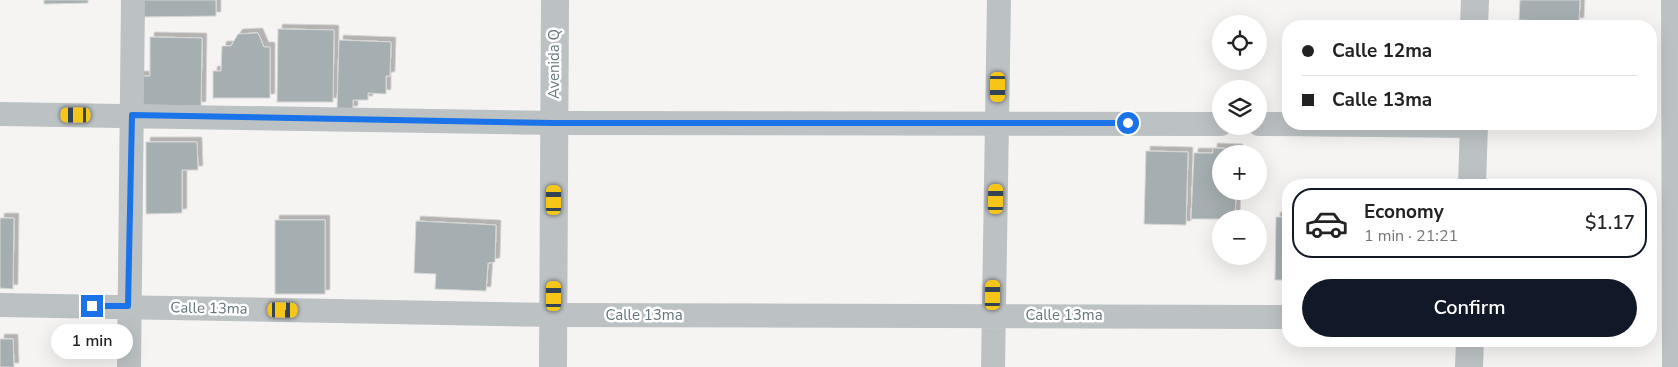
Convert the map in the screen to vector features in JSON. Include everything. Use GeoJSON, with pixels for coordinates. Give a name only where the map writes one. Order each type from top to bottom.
{"type":"FeatureCollection","features":[{"type":"Feature","properties":{"kind":"street"},"geometry":{"type":"LineString","coordinates":[[129,367],[128,306],[133,0]]}},
{"type":"Feature","properties":{"kind":"street","name":"Avenida Q"},"geometry":{"type":"LineString","coordinates":[[553,367],[555,0]]}},
{"type":"Feature","properties":{"kind":"street"},"geometry":{"type":"LineString","coordinates":[[993,367],[998,122],[998,0]]}},
{"type":"Feature","properties":{"kind":"street"},"geometry":{"type":"LineString","coordinates":[[1474,20],[1475,0]]}},
{"type":"Feature","properties":{"kind":"street"},"geometry":{"type":"LineString","coordinates":[[1673,0],[1674,367]]}},
{"type":"Feature","properties":{"kind":"street"},"geometry":{"type":"LineString","coordinates":[[0,114],[554,123],[998,122],[1212,124]]}},
{"type":"Feature","properties":{"kind":"street"},"geometry":{"type":"LineString","coordinates":[[1267,124],[1282,124]]}},
{"type":"Feature","properties":{"kind":"street"},"geometry":{"type":"LineString","coordinates":[[1472,179],[1474,130]]}},
{"type":"Feature","properties":{"kind":"street","name":"Calle 13ma"},"geometry":{"type":"LineString","coordinates":[[0,305],[554,315],[1282,317]]}},
{"type":"Feature","properties":{"kind":"street"},"geometry":{"type":"LineString","coordinates":[[1470,347],[1470,367]]}},
{"type":"Feature","properties":{"kind":"building"},"geometry":{"type":"Polygon","coordinates":[[[44,0],[88,0],[88,3],[44,4],[44,0]]]}},
{"type":"Feature","properties":{"kind":"building"},"geometry":{"type":"Polygon","coordinates":[[[137,0],[216,0],[216,16],[137,17],[137,0]]]}},
{"type":"Feature","properties":{"kind":"building"},"geometry":{"type":"Polygon","coordinates":[[[1520,0],[1580,0],[1579,20],[1519,20],[1520,0]]]}},
{"type":"Feature","properties":{"kind":"building"},"geometry":{"type":"Polygon","coordinates":[[[278,29],[334,30],[333,102],[277,102],[278,29]]]}},
{"type":"Feature","properties":{"kind":"building"},"geometry":{"type":"Polygon","coordinates":[[[258,33],[264,47],[270,47],[270,98],[213,98],[213,71],[221,71],[222,46],[231,46],[238,34],[258,33]]]}},
{"type":"Feature","properties":{"kind":"building"},"geometry":{"type":"Polygon","coordinates":[[[150,37],[202,38],[201,106],[139,105],[139,76],[150,76],[150,37]]]}},
{"type":"Feature","properties":{"kind":"building"},"geometry":{"type":"Polygon","coordinates":[[[339,40],[391,42],[390,76],[386,76],[386,94],[368,93],[368,100],[353,100],[353,110],[337,110],[339,40]]]}},
{"type":"Feature","properties":{"kind":"building"},"geometry":{"type":"Polygon","coordinates":[[[146,142],[197,142],[198,170],[182,170],[182,213],[146,214],[146,142]]]}},
{"type":"Feature","properties":{"kind":"building"},"geometry":{"type":"Polygon","coordinates":[[[1146,151],[1188,152],[1186,225],[1144,224],[1146,151]]]}},
{"type":"Feature","properties":{"kind":"building"},"geometry":{"type":"Polygon","coordinates":[[[1194,153],[1212,153],[1212,200],[1236,200],[1235,210],[1212,210],[1212,219],[1191,219],[1194,153]]]}},
{"type":"Feature","properties":{"kind":"building"},"geometry":{"type":"Polygon","coordinates":[[[1276,217],[1282,217],[1282,280],[1275,280],[1276,217]]]}},
{"type":"Feature","properties":{"kind":"building"},"geometry":{"type":"Polygon","coordinates":[[[0,218],[14,218],[13,289],[0,288],[0,218]]]}},
{"type":"Feature","properties":{"kind":"building"},"geometry":{"type":"Polygon","coordinates":[[[275,220],[325,220],[325,294],[275,294],[275,220]]]}},
{"type":"Feature","properties":{"kind":"building"},"geometry":{"type":"Polygon","coordinates":[[[416,221],[496,225],[495,262],[488,263],[486,291],[435,289],[436,274],[414,273],[416,221]]]}},
{"type":"Feature","properties":{"kind":"building"},"geometry":{"type":"Polygon","coordinates":[[[0,339],[13,339],[14,367],[0,367],[0,339]]]}},
{"type":"Feature","properties":{"kind":"route"},"geometry":{"type":"LineString","coordinates":[[92,306],[128,306],[132,115],[554,123],[1128,123]]}}]}
